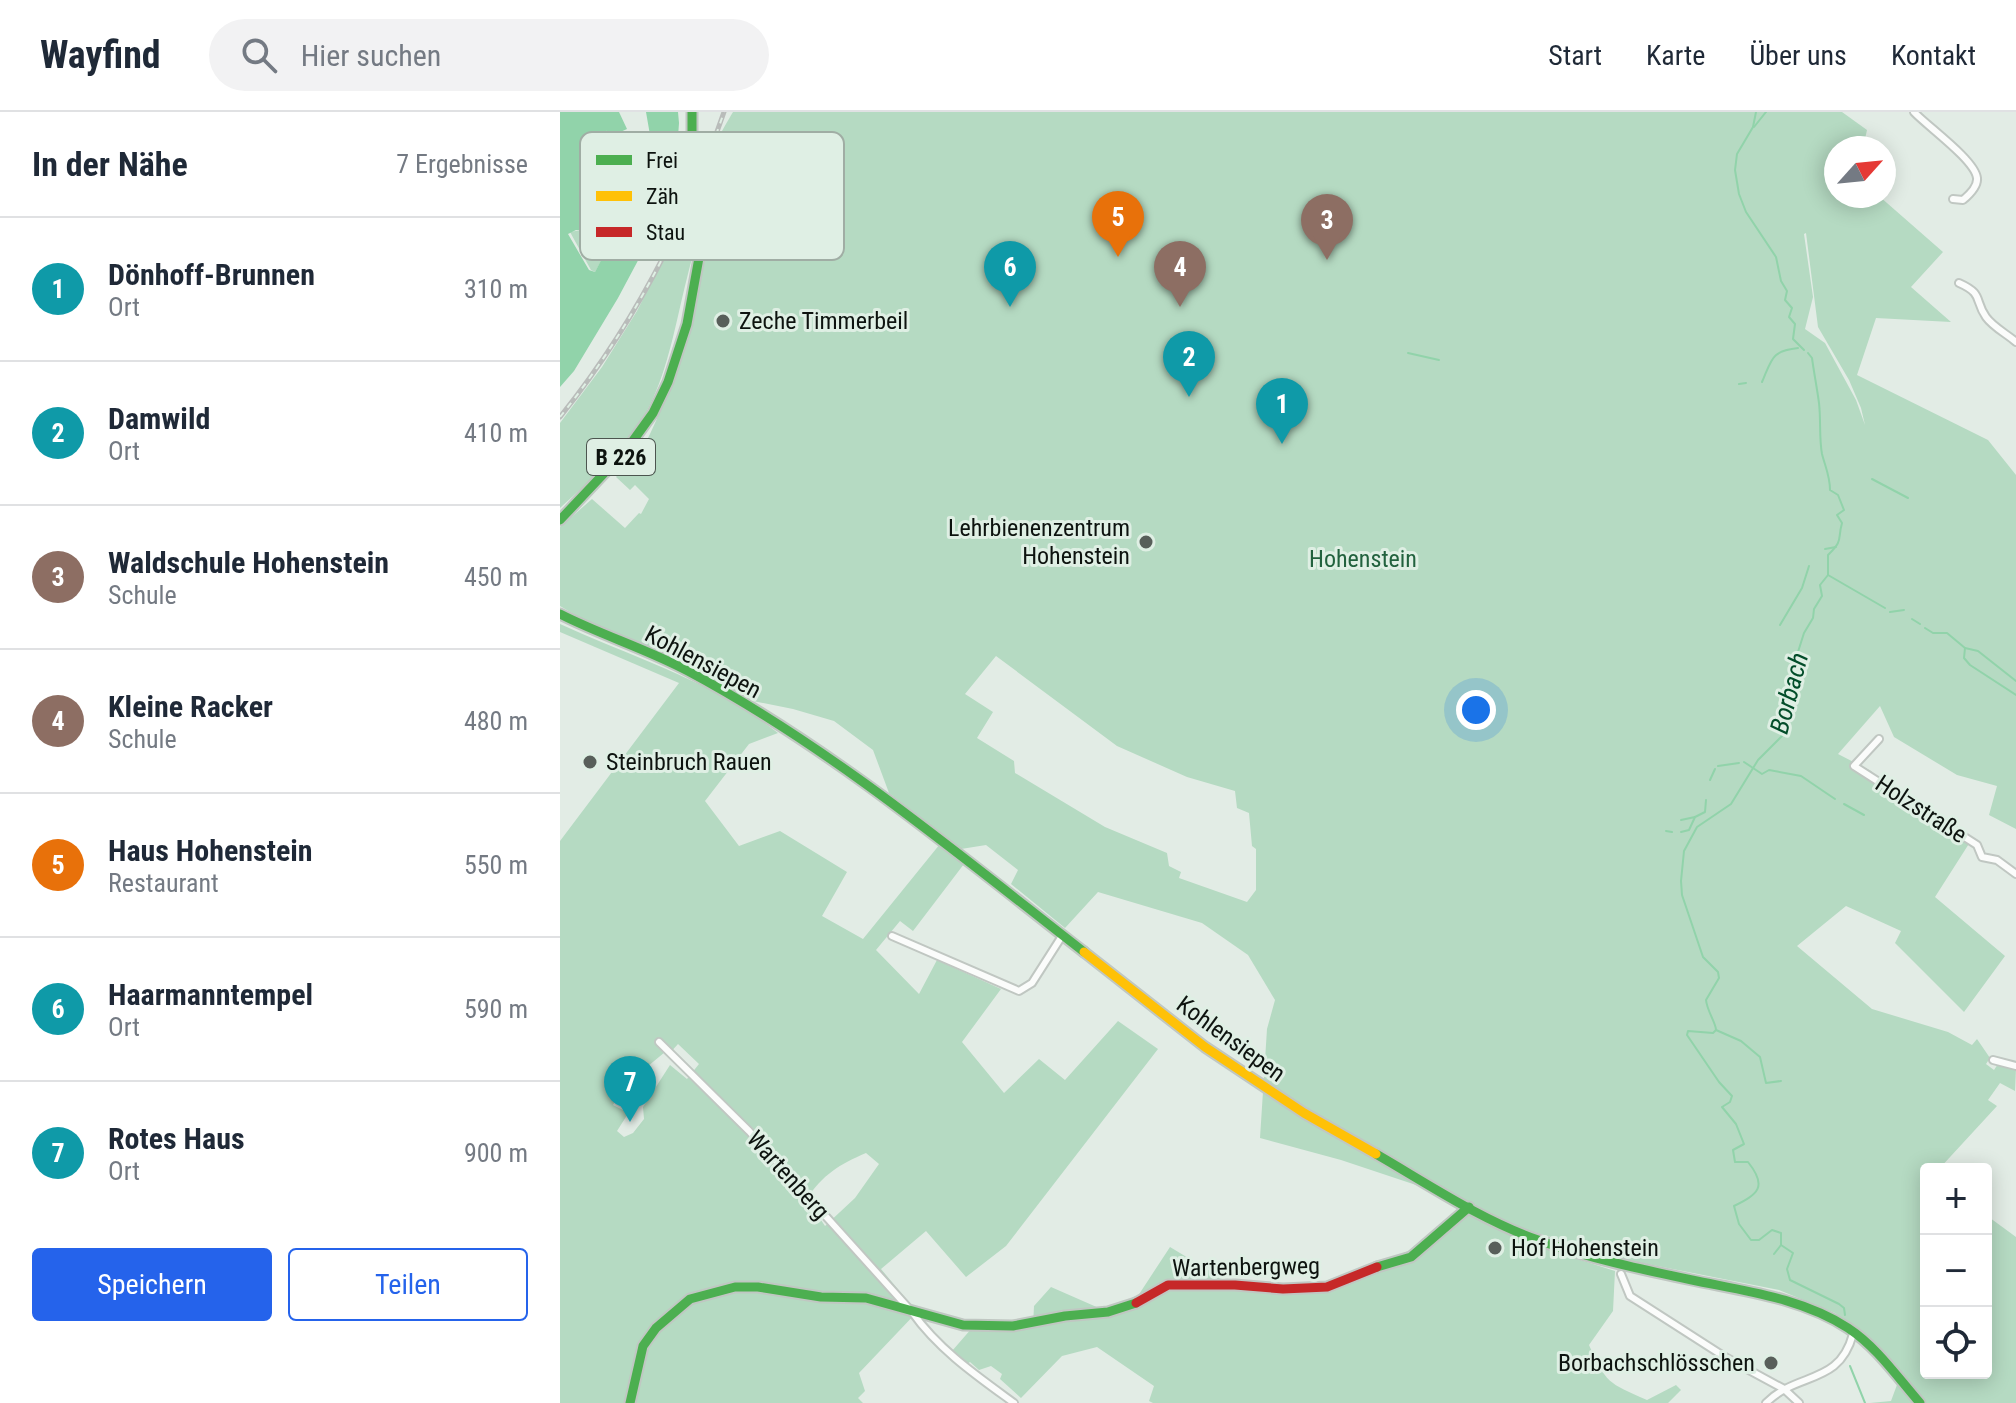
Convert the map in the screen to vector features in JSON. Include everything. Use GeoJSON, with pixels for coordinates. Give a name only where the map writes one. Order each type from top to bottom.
{"type":"FeatureCollection","features":[{"type":"Feature","properties":{"kind":"street"},"geometry":{"type":"LineString","coordinates":[[1914,112],[1953,146],[1975,173],[1977,182],[1970,194],[1963,200],[1953,199]]}},
{"type":"Feature","properties":{"kind":"street","name":"B 226"},"geometry":{"type":"LineString","coordinates":[[560,520],[627,449],[653,413],[668,382],[687,324],[699,260]]}},
{"type":"Feature","properties":{"kind":"street"},"geometry":{"type":"LineString","coordinates":[[1959,283],[1972,289],[1984,315],[2016,342]]}},
{"type":"Feature","properties":{"kind":"street","name":"Kohlensiepen"},"geometry":{"type":"LineString","coordinates":[[560,614],[686,670],[791,733],[911,817],[1256,1083],[1469,1207],[1535,1239],[1573,1252],[1618,1265],[1793,1302],[1829,1317],[1877,1353],[1920,1403]]}},
{"type":"Feature","properties":{"kind":"street","name":"Holzstraße"},"geometry":{"type":"LineString","coordinates":[[1879,739],[1854,766],[1977,845],[1982,857],[1997,860],[2016,874]]}},
{"type":"Feature","properties":{"kind":"street"},"geometry":{"type":"LineString","coordinates":[[892,936],[1019,991],[1032,983],[1062,936]]}},
{"type":"Feature","properties":{"kind":"street","name":"Wartenberg"},"geometry":{"type":"LineString","coordinates":[[659,1042],[749,1131],[912,1312]]}},
{"type":"Feature","properties":{"kind":"street"},"geometry":{"type":"LineString","coordinates":[[1993,1060],[2016,1066]]}},
{"type":"Feature","properties":{"kind":"street","name":"Wartenbergweg"},"geometry":{"type":"LineString","coordinates":[[630,1403],[643,1346],[656,1328],[690,1299],[705,1293],[735,1287],[787,1290],[821,1297],[866,1298],[963,1325],[998,1327],[1108,1312],[1132,1305],[1168,1285],[1283,1289],[1327,1287],[1411,1257],[1469,1207]]}},
{"type":"Feature","properties":{"kind":"street"},"geometry":{"type":"LineString","coordinates":[[1621,1274],[1630,1296],[1725,1357],[1784,1389],[1799,1403]]}},
{"type":"Feature","properties":{"kind":"street"},"geometry":{"type":"LineString","coordinates":[[912,1312],[933,1339],[967,1369],[1014,1403]]}},
{"type":"Feature","properties":{"kind":"street"},"geometry":{"type":"LineString","coordinates":[[1766,1403],[1784,1389],[1838,1365],[1850,1346],[1853,1334]]}},
{"type":"Feature","properties":{"kind":"green space","name":"Hohenstein"},"geometry":{"type":"Polygon","coordinates":[[[733,112],[1842,112],[1867,130],[1866,136],[1824,136],[1824,208],[1893,208],[1943,252],[1911,287],[1951,322],[1876,318],[1857,375],[1988,440],[2016,475],[2016,829],[1989,815],[1997,786],[1957,775],[1894,737],[1880,706],[1838,754],[1871,771],[1882,786],[1972,839],[1935,897],[2005,956],[1964,1012],[1895,943],[1901,931],[1846,906],[1797,946],[1872,1009],[1948,1032],[1972,1045],[1977,1039],[1990,1058],[1986,1064],[1994,1070],[1998,1064],[2016,1068],[2015,1091],[2000,1083],[1988,1100],[1997,1106],[1945,1163],[1920,1163],[1920,1379],[1992,1379],[1992,1219],[2016,1237],[2016,1403],[1870,1403],[1891,1401],[1901,1374],[1861,1331],[1835,1313],[1779,1290],[1622,1259],[1534,1232],[1527,1243],[1615,1271],[1613,1311],[1589,1345],[1610,1380],[1647,1400],[1676,1385],[1681,1390],[1668,1403],[1153,1403],[1149,1401],[1154,1386],[1097,1347],[1062,1356],[1021,1398],[1000,1379],[1002,1374],[991,1366],[979,1370],[970,1362],[966,1365],[952,1351],[972,1328],[1033,1326],[1034,1306],[1051,1287],[1108,1312],[1132,1305],[1170,1247],[1228,1282],[1327,1287],[1424,1244],[1476,1205],[1341,1160],[1260,1138],[1267,1029],[1275,1000],[1248,955],[1202,923],[1098,892],[1065,928],[1011,884],[1018,870],[986,845],[961,849],[889,793],[873,750],[834,721],[753,701],[677,658],[587,622],[560,606],[560,527],[592,499],[625,528],[641,514],[649,499],[635,485],[630,490],[616,477],[647,440],[662,408],[690,328],[705,260],[844,260],[844,132],[722,132],[733,112]],[[1806,233],[1813,297],[1805,329],[1825,343],[1856,400],[1865,425],[1849,380],[1818,327],[1806,233]],[[996,656],[965,694],[993,712],[977,738],[1014,761],[1015,773],[1105,827],[1167,853],[1169,866],[1181,872],[1179,878],[1247,902],[1256,890],[1256,849],[1252,846],[1249,813],[1237,808],[1235,791],[1187,777],[1117,746],[996,656]]]}},
{"type":"Feature","properties":{"kind":"green space"},"geometry":{"type":"Polygon","coordinates":[[[580,230],[580,250],[570,232],[580,230]]]}},
{"type":"Feature","properties":{"kind":"green space"},"geometry":{"type":"Polygon","coordinates":[[[585,260],[601,260],[595,272],[585,260]]]}},
{"type":"Feature","properties":{"kind":"green space"},"geometry":{"type":"Polygon","coordinates":[[[663,260],[691,260],[662,376],[649,407],[620,448],[560,508],[560,423],[602,367],[637,311],[663,260]]]}},
{"type":"Feature","properties":{"kind":"green space"},"geometry":{"type":"Polygon","coordinates":[[[560,624],[672,672],[727,699],[778,733],[749,744],[705,801],[739,846],[780,831],[847,872],[822,916],[863,939],[940,844],[964,864],[913,931],[900,921],[876,950],[919,994],[937,960],[1001,989],[962,1042],[1004,1093],[1039,1059],[1065,1080],[1118,1021],[1158,1049],[1006,1246],[966,1277],[926,1231],[881,1269],[917,1312],[859,1373],[865,1391],[858,1398],[863,1403],[560,1403],[560,841],[679,683],[560,632],[560,624]],[[678,1044],[624,1086],[613,1105],[623,1110],[631,1109],[617,1131],[624,1137],[633,1133],[644,1119],[643,1107],[670,1065],[687,1079],[699,1064],[678,1044]],[[866,1153],[832,1171],[807,1199],[825,1226],[855,1198],[879,1164],[866,1153]]]}},
{"type":"Feature","properties":{"kind":"shaded area"},"geometry":{"type":"Polygon","coordinates":[[[560,112],[619,112],[627,129],[620,132],[580,132],[580,230],[568,234],[580,260],[589,270],[595,272],[601,260],[638,260],[574,371],[560,387],[560,112]]]}},
{"type":"Feature","properties":{"kind":"shaded area"},"geometry":{"type":"Polygon","coordinates":[[[646,112],[678,112],[678,132],[649,132],[646,112]]]}},
{"type":"Feature","properties":{"kind":"waterway","name":"Borbach"},"geometry":{"type":"LineString","coordinates":[[1756,112],[1753,127],[1737,154],[1735,170],[1739,194],[1746,212],[1776,257],[1781,281],[1787,291],[1785,300],[1792,308],[1789,317],[1795,324],[1793,339],[1804,350]]}},
{"type":"Feature","properties":{"kind":"waterway"},"geometry":{"type":"LineString","coordinates":[[1754,127],[1766,112]]}},
{"type":"Feature","properties":{"kind":"waterway"},"geometry":{"type":"LineString","coordinates":[[1762,382],[1777,354],[1798,348]]}},
{"type":"Feature","properties":{"kind":"waterway"},"geometry":{"type":"LineString","coordinates":[[1408,353],[1439,360]]}},
{"type":"Feature","properties":{"kind":"waterway","name":"Borbach"},"geometry":{"type":"LineString","coordinates":[[1808,353],[1812,358],[1819,403],[1821,448],[1830,490],[1838,495],[1844,510],[1837,515],[1842,523],[1839,540],[1828,555],[1828,575],[1820,585],[1822,596],[1804,633],[1787,688],[1787,701],[1778,723],[1782,736],[1758,760],[1731,804],[1697,827],[1684,851],[1681,881],[1682,895],[1703,957],[1718,972],[1719,978],[1706,1000],[1716,1030],[1713,1033],[1688,1031],[1687,1035],[1732,1096],[1730,1102],[1722,1107],[1736,1124],[1744,1144],[1733,1150],[1735,1162],[1748,1162],[1758,1178],[1758,1189],[1734,1206],[1739,1224],[1751,1240],[1759,1240],[1772,1230],[1781,1233],[1781,1245],[1793,1253],[1787,1269],[1790,1280],[1839,1304],[1844,1308],[1845,1315]]}},
{"type":"Feature","properties":{"kind":"waterway"},"geometry":{"type":"LineString","coordinates":[[1739,384],[1746,383]]}},
{"type":"Feature","properties":{"kind":"waterway"},"geometry":{"type":"LineString","coordinates":[[1872,479],[1908,498]]}},
{"type":"Feature","properties":{"kind":"waterway","name":"Borbach"},"geometry":{"type":"LineString","coordinates":[[1825,549],[1836,547]]}},
{"type":"Feature","properties":{"kind":"waterway"},"geometry":{"type":"LineString","coordinates":[[1780,625],[1802,588],[1809,566]]}},
{"type":"Feature","properties":{"kind":"waterway"},"geometry":{"type":"LineString","coordinates":[[1828,575],[1885,608]]}},
{"type":"Feature","properties":{"kind":"waterway"},"geometry":{"type":"LineString","coordinates":[[1890,612],[1904,610]]}},
{"type":"Feature","properties":{"kind":"waterway"},"geometry":{"type":"LineString","coordinates":[[1912,619],[1920,624]]}},
{"type":"Feature","properties":{"kind":"waterway"},"geometry":{"type":"LineString","coordinates":[[1925,628],[1933,633],[1947,633],[1965,648],[1978,651],[2016,681]]}},
{"type":"Feature","properties":{"kind":"waterway"},"geometry":{"type":"LineString","coordinates":[[1965,648],[1964,658],[1970,665],[2016,695]]}},
{"type":"Feature","properties":{"kind":"waterway"},"geometry":{"type":"LineString","coordinates":[[1744,762],[1762,774],[1769,770],[1801,776],[1835,799]]}},
{"type":"Feature","properties":{"kind":"waterway"},"geometry":{"type":"LineString","coordinates":[[1718,766],[1739,763]]}},
{"type":"Feature","properties":{"kind":"waterway"},"geometry":{"type":"LineString","coordinates":[[1710,780],[1715,769]]}},
{"type":"Feature","properties":{"kind":"waterway"},"geometry":{"type":"LineString","coordinates":[[1681,832],[1689,830],[1695,817],[1705,812],[1706,800]]}},
{"type":"Feature","properties":{"kind":"waterway"},"geometry":{"type":"LineString","coordinates":[[1844,804],[1864,815]]}},
{"type":"Feature","properties":{"kind":"waterway"},"geometry":{"type":"LineString","coordinates":[[1681,820],[1695,817]]}},
{"type":"Feature","properties":{"kind":"waterway"},"geometry":{"type":"LineString","coordinates":[[1666,831],[1672,832]]}},
{"type":"Feature","properties":{"kind":"waterway"},"geometry":{"type":"LineString","coordinates":[[1716,1030],[1741,1041],[1760,1057],[1766,1083],[1781,1081]]}},
{"type":"Feature","properties":{"kind":"waterway"},"geometry":{"type":"LineString","coordinates":[[1774,1254],[1781,1245]]}},
{"type":"Feature","properties":{"kind":"waterway","name":"Borbach"},"geometry":{"type":"LineString","coordinates":[[1850,1366],[1865,1403]]}},
{"type":"Feature","properties":{"kind":"railway"},"geometry":{"type":"LineString","coordinates":[[717,132],[724,112]]}},
{"type":"Feature","properties":{"kind":"railway"},"geometry":{"type":"LineString","coordinates":[[560,417],[611,346],[662,260]]}},
{"type":"Feature","properties":{"kind":"traffic: fast"},"geometry":{"type":"LineString","coordinates":[[692,112],[692,132]]}},
{"type":"Feature","properties":{"kind":"traffic: fast"},"geometry":{"type":"LineString","coordinates":[[560,520],[627,449],[653,413],[668,382],[687,324],[699,260]]}},
{"type":"Feature","properties":{"kind":"traffic: fast"},"geometry":{"type":"LineString","coordinates":[[560,614],[688,671],[792,733],[892,803],[1084,952]]}},
{"type":"Feature","properties":{"kind":"traffic: fast"},"geometry":{"type":"LineString","coordinates":[[1376,1154],[1475,1212],[1538,1240],[1614,1263],[1773,1297],[1812,1309],[1848,1328],[1868,1344],[1920,1403]]}},
{"type":"Feature","properties":{"kind":"traffic: fast"},"geometry":{"type":"LineString","coordinates":[[1377,1267],[1411,1257],[1469,1207]]}},
{"type":"Feature","properties":{"kind":"traffic: fast"},"geometry":{"type":"LineString","coordinates":[[630,1403],[643,1346],[656,1328],[690,1299],[735,1287],[758,1287],[821,1297],[866,1298],[963,1325],[1013,1326],[1108,1312],[1136,1303]]}},
{"type":"Feature","properties":{"kind":"traffic: slow"},"geometry":{"type":"LineString","coordinates":[[1084,952],[1205,1047],[1304,1113],[1376,1154]]}},
{"type":"Feature","properties":{"kind":"traffic: jam"},"geometry":{"type":"LineString","coordinates":[[1136,1303],[1168,1285],[1283,1289],[1327,1287],[1377,1267]]}},
{"type":"Feature","properties":{"kind":"place","name":"Haus Hohenstein"},"geometry":{"type":"Point","coordinates":[1118,257]}},
{"type":"Feature","properties":{"kind":"place","name":"Waldschule Hohenstein"},"geometry":{"type":"Point","coordinates":[1327,260]}},
{"type":"Feature","properties":{"kind":"place","name":"Haarmanntempel"},"geometry":{"type":"Point","coordinates":[1010,307]}},
{"type":"Feature","properties":{"kind":"place","name":"Kleine Racker"},"geometry":{"type":"Point","coordinates":[1180,307]}},
{"type":"Feature","properties":{"kind":"place","name":"Zeche Timmerbeil"},"geometry":{"type":"Point","coordinates":[723,321]}},
{"type":"Feature","properties":{"kind":"place","name":"Damwild"},"geometry":{"type":"Point","coordinates":[1189,397]}},
{"type":"Feature","properties":{"kind":"place","name":"Dönhoff-Brunnen"},"geometry":{"type":"Point","coordinates":[1282,444]}},
{"type":"Feature","properties":{"kind":"place","name":"Lehrbienenzentrum Hohenstein"},"geometry":{"type":"Point","coordinates":[1146,542]}},
{"type":"Feature","properties":{"kind":"place","name":"Steinbruch Rauen"},"geometry":{"type":"Point","coordinates":[590,762]}},
{"type":"Feature","properties":{"kind":"place","name":"Rotes Haus"},"geometry":{"type":"Point","coordinates":[630,1122]}},
{"type":"Feature","properties":{"kind":"place","name":"Hof Hohenstein"},"geometry":{"type":"Point","coordinates":[1495,1248]}},
{"type":"Feature","properties":{"kind":"place","name":"Borbachschlösschen"},"geometry":{"type":"Point","coordinates":[1771,1363]}}]}
